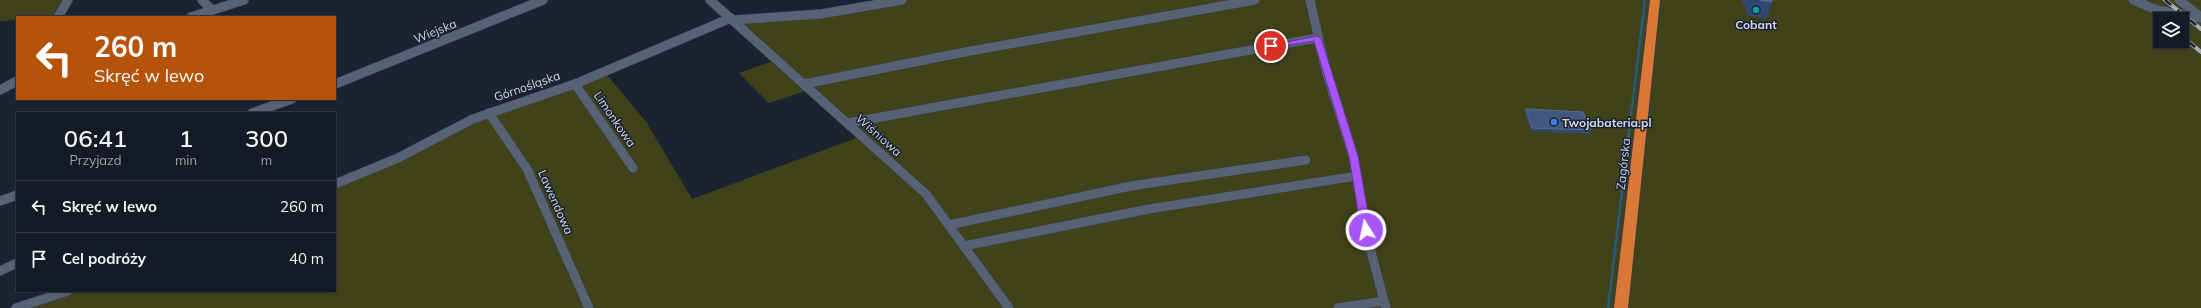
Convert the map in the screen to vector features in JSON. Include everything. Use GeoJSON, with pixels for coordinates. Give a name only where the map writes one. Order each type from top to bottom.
{"type":"FeatureCollection","features":[{"type":"Feature","properties":{"kind":"highway","name":"Zagórska"},"geometry":{"type":"LineString","coordinates":[[1621,308],[1655,0]]}},
{"type":"Feature","properties":{"kind":"street"},"geometry":{"type":"LineString","coordinates":[[59,16],[68,0]]}},
{"type":"Feature","properties":{"kind":"street"},"geometry":{"type":"LineString","coordinates":[[202,0],[212,10]]}},
{"type":"Feature","properties":{"kind":"street"},"geometry":{"type":"LineString","coordinates":[[194,16],[244,0]]}},
{"type":"Feature","properties":{"kind":"street","name":"Wiejska"},"geometry":{"type":"LineString","coordinates":[[336,84],[543,0]]}},
{"type":"Feature","properties":{"kind":"street","name":"Wiśniowa"},"geometry":{"type":"LineString","coordinates":[[710,0],[926,194],[1009,308]]}},
{"type":"Feature","properties":{"kind":"street","name":"Górnośląska"},"geometry":{"type":"LineString","coordinates":[[336,184],[398,158],[489,113],[575,84],[732,19],[821,14],[902,0]]}},
{"type":"Feature","properties":{"kind":"street"},"geometry":{"type":"LineString","coordinates":[[804,84],[965,52],[1254,0]]}},
{"type":"Feature","properties":{"kind":"street"},"geometry":{"type":"LineString","coordinates":[[1310,0],[1317,38],[1354,156],[1369,244],[1385,304],[1338,308]]}},
{"type":"Feature","properties":{"kind":"street"},"geometry":{"type":"LineString","coordinates":[[2133,0],[2157,10],[2201,17]]}},
{"type":"Feature","properties":{"kind":"street"},"geometry":{"type":"LineString","coordinates":[[2179,0],[2201,17]]}},
{"type":"Feature","properties":{"kind":"street"},"geometry":{"type":"LineString","coordinates":[[848,123],[1317,38]]}},
{"type":"Feature","properties":{"kind":"street"},"geometry":{"type":"LineString","coordinates":[[0,90],[16,81]]}},
{"type":"Feature","properties":{"kind":"street","name":"Limonkowa"},"geometry":{"type":"LineString","coordinates":[[575,84],[609,131],[633,168]]}},
{"type":"Feature","properties":{"kind":"street"},"geometry":{"type":"LineString","coordinates":[[257,112],[289,100]]}},
{"type":"Feature","properties":{"kind":"street","name":"Lawendowa"},"geometry":{"type":"LineString","coordinates":[[489,113],[527,169],[589,308]]}},
{"type":"Feature","properties":{"kind":"street"},"geometry":{"type":"LineString","coordinates":[[949,225],[1131,186],[1306,160]]}},
{"type":"Feature","properties":{"kind":"street"},"geometry":{"type":"LineString","coordinates":[[964,246],[1149,209],[1357,176]]}},
{"type":"Feature","properties":{"kind":"street"},"geometry":{"type":"LineString","coordinates":[[0,201],[16,195]]}},
{"type":"Feature","properties":{"kind":"street"},"geometry":{"type":"LineString","coordinates":[[0,271],[16,263]]}},
{"type":"Feature","properties":{"kind":"street"},"geometry":{"type":"LineString","coordinates":[[16,308],[65,292]]}},
{"type":"Feature","properties":{"kind":"green space"},"geometry":{"type":"Polygon","coordinates":[[[0,0],[62,0],[53,16],[16,16],[16,20],[0,21],[0,0]]]}},
{"type":"Feature","properties":{"kind":"green space"},"geometry":{"type":"Polygon","coordinates":[[[896,0],[2201,0],[2201,308],[10,308],[57,292],[336,292],[336,183],[459,126],[603,70],[647,123],[692,199],[859,137],[725,19],[778,18],[896,0]]]}},
{"type":"Feature","properties":{"kind":"green space"},"geometry":{"type":"Polygon","coordinates":[[[773,61],[806,91],[769,103],[739,73],[773,61]]]}},
{"type":"Feature","properties":{"kind":"building"},"geometry":{"type":"Polygon","coordinates":[[[1760,0],[1772,0],[1772,2],[1760,0]]]}},
{"type":"Feature","properties":{"kind":"building","name":"Twojabateria.pl"},"geometry":{"type":"Polygon","coordinates":[[[1526,109],[1583,112],[1591,130],[1532,128],[1526,109]]]}},
{"type":"Feature","properties":{"kind":"waterway"},"geometry":{"type":"LineString","coordinates":[[1631,115],[1645,0]]}},
{"type":"Feature","properties":{"kind":"waterway"},"geometry":{"type":"LineString","coordinates":[[1608,308],[1630,124]]}},
{"type":"Feature","properties":{"kind":"railway"},"geometry":{"type":"LineString","coordinates":[[2165,0],[2201,29]]}},
{"type":"Feature","properties":{"kind":"railway"},"geometry":{"type":"LineString","coordinates":[[2189,42],[2201,52]]}},
{"type":"Feature","properties":{"kind":"place","name":"Cobant"},"geometry":{"type":"Point","coordinates":[1756,10]}},
{"type":"Feature","properties":{"kind":"place","name":"Twojabateria.pl"},"geometry":{"type":"Point","coordinates":[1554,122]}},
{"type":"Feature","properties":{"kind":"route"},"geometry":{"type":"LineString","coordinates":[[1271,46],[1317,38],[1326,71],[1354,156],[1366,230]]}}]}
